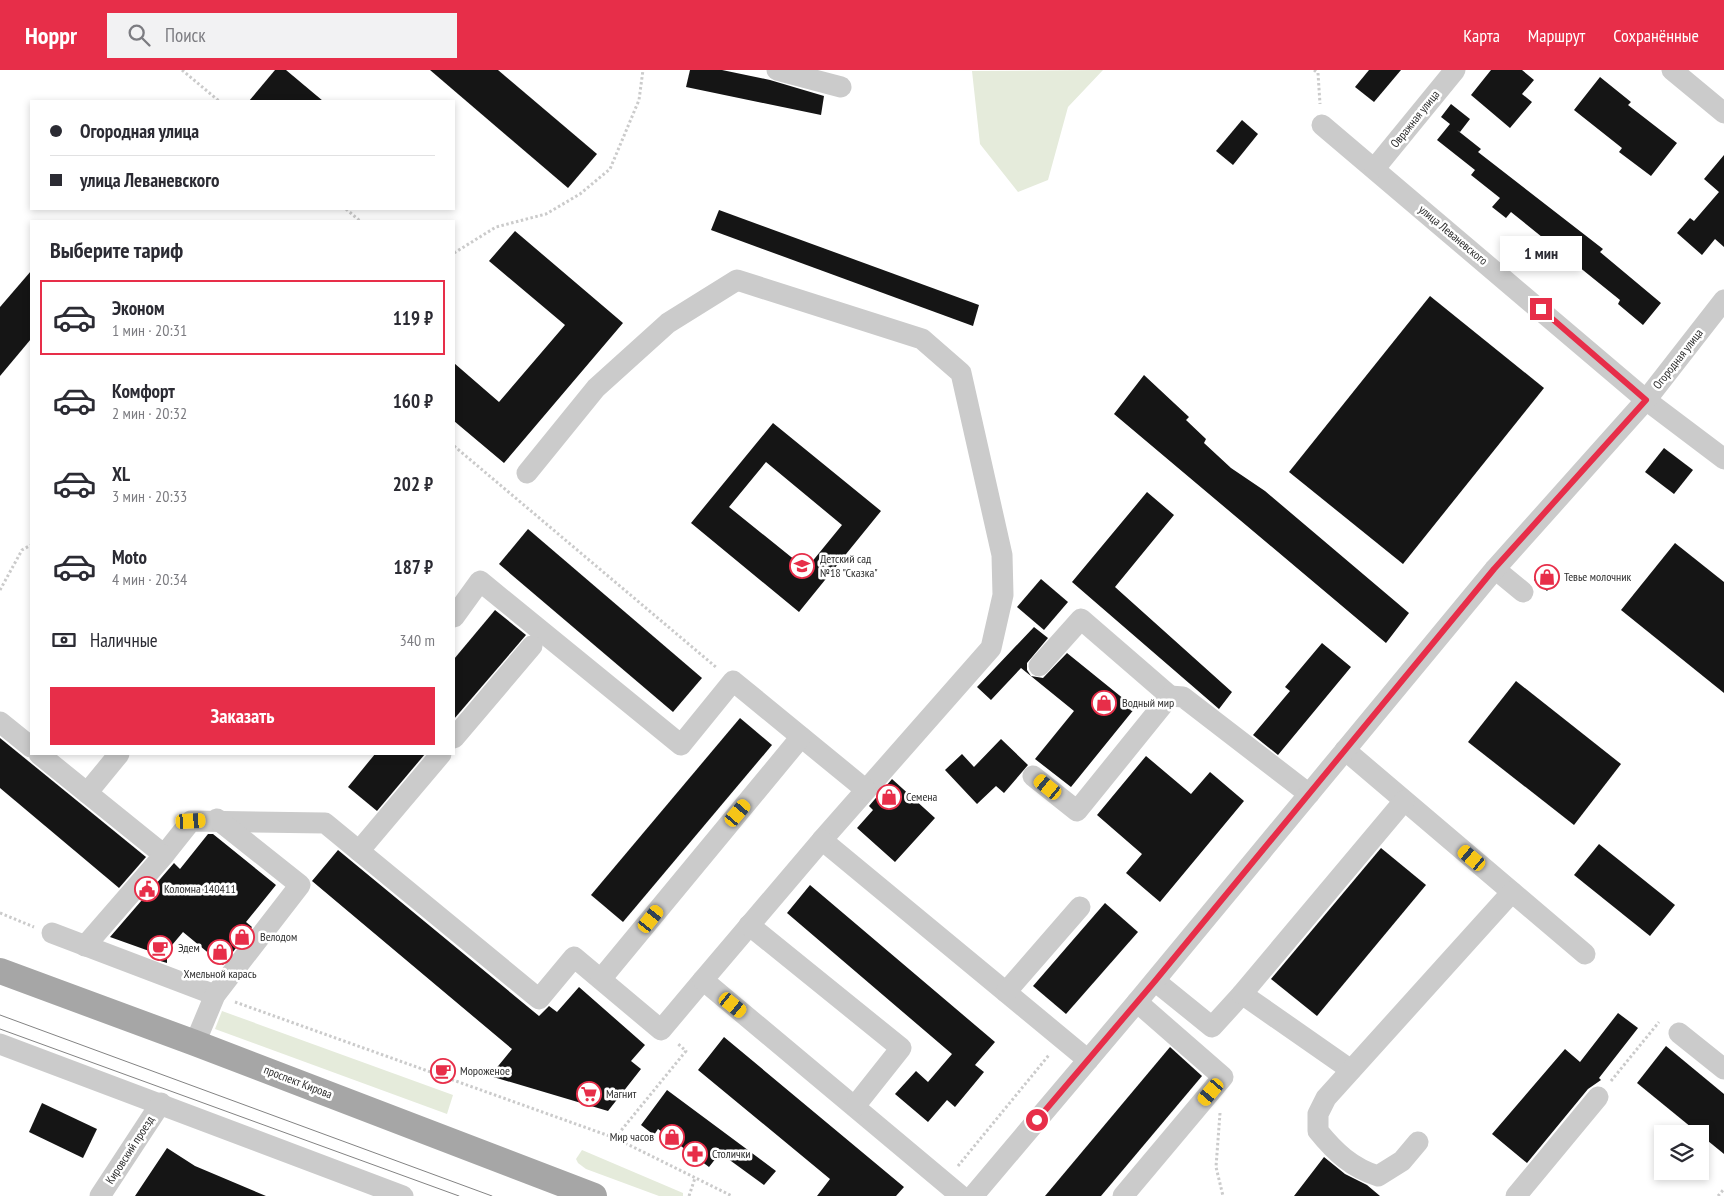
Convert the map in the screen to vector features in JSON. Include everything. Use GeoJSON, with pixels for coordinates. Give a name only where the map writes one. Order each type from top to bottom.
{"type":"FeatureCollection","features":[{"type":"Feature","properties":{"kind":"main road","name":"проспект Кирова"},"geometry":{"type":"LineString","coordinates":[[0,971],[195,1043],[594,1196]]}},
{"type":"Feature","properties":{"kind":"street"},"geometry":{"type":"LineString","coordinates":[[777,70],[841,87]]}},
{"type":"Feature","properties":{"kind":"street","name":"Овражная улица"},"geometry":{"type":"LineString","coordinates":[[1375,168],[1455,70]]}},
{"type":"Feature","properties":{"kind":"street"},"geometry":{"type":"LineString","coordinates":[[1672,70],[1724,113]]}},
{"type":"Feature","properties":{"kind":"street","name":"улица Леваневского"},"geometry":{"type":"LineString","coordinates":[[1322,125],[1375,168],[1646,400],[1724,459]]}},
{"type":"Feature","properties":{"kind":"street"},"geometry":{"type":"LineString","coordinates":[[85,946],[191,821],[325,823],[539,999],[574,957],[661,1030],[822,840],[991,648],[1003,595],[1002,555],[961,373],[922,339],[737,280],[668,323],[596,388],[527,473]]}},
{"type":"Feature","properties":{"kind":"street","name":"Огородная улица"},"geometry":{"type":"LineString","coordinates":[[973,1196],[1155,981],[1494,569],[1646,400],[1724,300]]}},
{"type":"Feature","properties":{"kind":"street"},"geometry":{"type":"LineString","coordinates":[[1494,569],[1523,592]]}},
{"type":"Feature","properties":{"kind":"street"},"geometry":{"type":"LineString","coordinates":[[455,616],[480,581],[680,745],[732,681],[866,790]]}},
{"type":"Feature","properties":{"kind":"street"},"geometry":{"type":"LineString","coordinates":[[1039,666],[1081,620],[1170,696],[1183,697],[1309,794]]}},
{"type":"Feature","properties":{"kind":"street"},"geometry":{"type":"LineString","coordinates":[[455,737],[532,646]]}},
{"type":"Feature","properties":{"kind":"street"},"geometry":{"type":"LineString","coordinates":[[1034,776],[1077,811],[1170,696]]}},
{"type":"Feature","properties":{"kind":"street"},"geometry":{"type":"LineString","coordinates":[[0,722],[30,746]]}},
{"type":"Feature","properties":{"kind":"street"},"geometry":{"type":"LineString","coordinates":[[601,979],[801,737]]}},
{"type":"Feature","properties":{"kind":"street"},"geometry":{"type":"LineString","coordinates":[[1345,750],[1585,954]]}},
{"type":"Feature","properties":{"kind":"street"},"geometry":{"type":"LineString","coordinates":[[40,755],[164,855]]}},
{"type":"Feature","properties":{"kind":"street"},"geometry":{"type":"LineString","coordinates":[[87,793],[118,755]]}},
{"type":"Feature","properties":{"kind":"street"},"geometry":{"type":"LineString","coordinates":[[359,851],[440,755]]}},
{"type":"Feature","properties":{"kind":"street"},"geometry":{"type":"LineString","coordinates":[[1155,981],[1212,1027],[1404,801]]}},
{"type":"Feature","properties":{"kind":"street"},"geometry":{"type":"LineString","coordinates":[[195,1043],[215,995],[300,885],[217,820]]}},
{"type":"Feature","properties":{"kind":"street"},"geometry":{"type":"LineString","coordinates":[[822,840],[1088,1060]]}},
{"type":"Feature","properties":{"kind":"street"},"geometry":{"type":"LineString","coordinates":[[1418,1142],[1402,1161],[1378,1176],[1360,1170],[1335,1152],[1318,1131],[1318,1114],[1326,1098],[1512,892]]}},
{"type":"Feature","properties":{"kind":"street"},"geometry":{"type":"LineString","coordinates":[[1006,992],[1080,907]]}},
{"type":"Feature","properties":{"kind":"street"},"geometry":{"type":"LineString","coordinates":[[750,925],[902,1048],[855,1106]]}},
{"type":"Feature","properties":{"kind":"street"},"geometry":{"type":"LineString","coordinates":[[52,933],[215,995]]}},
{"type":"Feature","properties":{"kind":"street"},"geometry":{"type":"LineString","coordinates":[[703,980],[953,1189]]}},
{"type":"Feature","properties":{"kind":"street"},"geometry":{"type":"LineString","coordinates":[[1242,994],[1351,1070]]}},
{"type":"Feature","properties":{"kind":"street"},"geometry":{"type":"LineString","coordinates":[[1123,1196],[1223,1077],[1137,1002]]}},
{"type":"Feature","properties":{"kind":"street"},"geometry":{"type":"LineString","coordinates":[[1679,1033],[1724,1069]]}},
{"type":"Feature","properties":{"kind":"street"},"geometry":{"type":"LineString","coordinates":[[0,1044],[161,1103],[403,1196]]}},
{"type":"Feature","properties":{"kind":"street"},"geometry":{"type":"LineString","coordinates":[[1516,1196],[1598,1097]]}},
{"type":"Feature","properties":{"kind":"street","name":"Кировский проезд"},"geometry":{"type":"LineString","coordinates":[[100,1196],[161,1103]]}},
{"type":"Feature","properties":{"kind":"path"},"geometry":{"type":"LineString","coordinates":[[182,70],[218,100]]}},
{"type":"Feature","properties":{"kind":"path"},"geometry":{"type":"LineString","coordinates":[[455,252],[496,227],[546,214],[580,194],[610,169],[639,100],[643,70]]}},
{"type":"Feature","properties":{"kind":"path"},"geometry":{"type":"LineString","coordinates":[[1314,70],[1318,73],[1322,125]]}},
{"type":"Feature","properties":{"kind":"path"},"geometry":{"type":"LineString","coordinates":[[347,210],[359,220]]}},
{"type":"Feature","properties":{"kind":"path"},"geometry":{"type":"LineString","coordinates":[[455,447],[732,681]]}},
{"type":"Feature","properties":{"kind":"path"},"geometry":{"type":"LineString","coordinates":[[0,590],[22,550],[30,546]]}},
{"type":"Feature","properties":{"kind":"path"},"geometry":{"type":"LineString","coordinates":[[0,913],[52,933]]}},
{"type":"Feature","properties":{"kind":"path"},"geometry":{"type":"LineString","coordinates":[[215,995],[615,1138],[732,1196]]}},
{"type":"Feature","properties":{"kind":"path"},"geometry":{"type":"LineString","coordinates":[[1598,1097],[1662,1019],[1679,1033]]}},
{"type":"Feature","properties":{"kind":"path"},"geometry":{"type":"LineString","coordinates":[[615,1138],[686,1051],[661,1030]]}},
{"type":"Feature","properties":{"kind":"path"},"geometry":{"type":"LineString","coordinates":[[953,1189],[1062,1038]]}},
{"type":"Feature","properties":{"kind":"path"},"geometry":{"type":"LineString","coordinates":[[1223,1077],[1216,1167],[1223,1196]]}},
{"type":"Feature","properties":{"kind":"path"},"geometry":{"type":"LineString","coordinates":[[689,1196],[695,1178]]}},
{"type":"Feature","properties":{"kind":"path"},"geometry":{"type":"LineString","coordinates":[[1718,1196],[1724,1189]]}},
{"type":"Feature","properties":{"kind":"green space"},"geometry":{"type":"Polygon","coordinates":[[[1103,70],[1068,107],[1048,180],[1018,192],[980,144],[972,71],[1103,70]]]}},
{"type":"Feature","properties":{"kind":"green space"},"geometry":{"type":"Polygon","coordinates":[[[222,1011],[453,1095],[447,1114],[215,1029],[222,1011]]]}},
{"type":"Feature","properties":{"kind":"green space"},"geometry":{"type":"Polygon","coordinates":[[[582,1150],[683,1193],[683,1196],[659,1196],[586,1169],[576,1159],[582,1150]]]}},
{"type":"Feature","properties":{"kind":"building"},"geometry":{"type":"Polygon","coordinates":[[[275,70],[286,70],[322,100],[250,100],[275,70]]]}},
{"type":"Feature","properties":{"kind":"building"},"geometry":{"type":"Polygon","coordinates":[[[430,70],[498,70],[597,154],[568,188],[430,70]]]}},
{"type":"Feature","properties":{"kind":"building"},"geometry":{"type":"Polygon","coordinates":[[[690,70],[722,70],[770,80],[824,96],[821,115],[686,87],[690,70]]]}},
{"type":"Feature","properties":{"kind":"building"},"geometry":{"type":"Polygon","coordinates":[[[1369,70],[1401,70],[1374,102],[1355,87],[1369,70]]]}},
{"type":"Feature","properties":{"kind":"building"},"geometry":{"type":"Polygon","coordinates":[[[1491,70],[1522,70],[1534,80],[1522,94],[1532,102],[1510,128],[1471,95],[1491,70]]]}},
{"type":"Feature","properties":{"kind":"building"},"geometry":{"type":"Polygon","coordinates":[[[1600,77],[1631,102],[1628,105],[1677,143],[1651,176],[1619,152],[1622,148],[1574,110],[1600,77]]]}},
{"type":"Feature","properties":{"kind":"building"},"geometry":{"type":"Polygon","coordinates":[[[1451,104],[1470,119],[1460,132],[1457,130],[1481,149],[1478,152],[1603,249],[1600,252],[1661,303],[1643,325],[1618,304],[1620,300],[1511,212],[1506,218],[1492,207],[1500,198],[1471,175],[1475,170],[1437,140],[1450,124],[1441,117],[1451,104]]]}},
{"type":"Feature","properties":{"kind":"building"},"geometry":{"type":"Polygon","coordinates":[[[1242,120],[1258,134],[1233,165],[1216,151],[1242,120]]]}},
{"type":"Feature","properties":{"kind":"building"},"geometry":{"type":"Polygon","coordinates":[[[1724,155],[1724,247],[1715,239],[1702,255],[1677,233],[1690,218],[1694,221],[1719,192],[1704,179],[1724,155]]]}},
{"type":"Feature","properties":{"kind":"building"},"geometry":{"type":"Polygon","coordinates":[[[719,210],[979,305],[973,326],[711,230],[719,210]]]}},
{"type":"Feature","properties":{"kind":"building"},"geometry":{"type":"Polygon","coordinates":[[[515,231],[623,323],[504,463],[455,422],[455,364],[499,402],[565,325],[489,261],[515,231]]]}},
{"type":"Feature","properties":{"kind":"building"},"geometry":{"type":"Polygon","coordinates":[[[30,272],[30,340],[0,376],[0,307],[30,272]]]}},
{"type":"Feature","properties":{"kind":"building"},"geometry":{"type":"Polygon","coordinates":[[[1430,296],[1544,388],[1403,564],[1289,472],[1430,296]]]}},
{"type":"Feature","properties":{"kind":"building"},"geometry":{"type":"Polygon","coordinates":[[[1144,375],[1189,417],[1186,420],[1206,439],[1204,443],[1231,468],[1265,491],[1409,613],[1386,643],[1114,414],[1144,375]]]}},
{"type":"Feature","properties":{"kind":"building"},"geometry":{"type":"Polygon","coordinates":[[[773,423],[881,511],[799,612],[691,523],[773,423]],[[766,462],[729,507],[806,569],[842,525],[766,462]]]}},
{"type":"Feature","properties":{"kind":"building"},"geometry":{"type":"Polygon","coordinates":[[[1664,448],[1693,470],[1674,494],[1645,472],[1664,448]]]}},
{"type":"Feature","properties":{"kind":"building"},"geometry":{"type":"Polygon","coordinates":[[[1147,492],[1174,515],[1115,587],[1232,692],[1219,709],[1072,582],[1147,492]]]}},
{"type":"Feature","properties":{"kind":"building"},"geometry":{"type":"Polygon","coordinates":[[[528,529],[702,678],[673,712],[499,564],[528,529]]]}},
{"type":"Feature","properties":{"kind":"building"},"geometry":{"type":"Polygon","coordinates":[[[1675,543],[1724,582],[1724,693],[1621,610],[1675,543]]]}},
{"type":"Feature","properties":{"kind":"building"},"geometry":{"type":"Polygon","coordinates":[[[1546,565],[1560,576],[1547,591],[1534,580],[1546,565]]]}},
{"type":"Feature","properties":{"kind":"building"},"geometry":{"type":"Polygon","coordinates":[[[1041,579],[1068,602],[1044,630],[1017,607],[1041,579]]]}},
{"type":"Feature","properties":{"kind":"building"},"geometry":{"type":"Polygon","coordinates":[[[495,610],[526,635],[455,718],[455,658],[495,610]]]}},
{"type":"Feature","properties":{"kind":"building"},"geometry":{"type":"Polygon","coordinates":[[[1034,627],[1048,638],[1027,663],[1027,670],[1031,676],[1043,678],[1067,653],[1135,708],[1071,787],[1035,759],[1074,711],[1021,668],[991,700],[977,687],[1034,627]]]}},
{"type":"Feature","properties":{"kind":"building"},"geometry":{"type":"Polygon","coordinates":[[[1322,643],[1351,667],[1278,755],[1253,735],[1290,691],[1285,687],[1322,643]]]}},
{"type":"Feature","properties":{"kind":"building"},"geometry":{"type":"Polygon","coordinates":[[[1516,681],[1621,764],[1574,825],[1468,742],[1516,681]]]}},
{"type":"Feature","properties":{"kind":"building"},"geometry":{"type":"Polygon","coordinates":[[[740,718],[772,745],[623,922],[591,895],[740,718]]]}},
{"type":"Feature","properties":{"kind":"building"},"geometry":{"type":"Polygon","coordinates":[[[0,738],[146,857],[119,888],[0,788],[0,738]]]}},
{"type":"Feature","properties":{"kind":"building"},"geometry":{"type":"Polygon","coordinates":[[[1001,739],[1028,765],[1004,793],[996,786],[977,804],[945,770],[962,754],[974,767],[1001,739]]]}},
{"type":"Feature","properties":{"kind":"building"},"geometry":{"type":"Polygon","coordinates":[[[374,755],[424,755],[377,811],[348,787],[374,755]]]}},
{"type":"Feature","properties":{"kind":"building"},"geometry":{"type":"Polygon","coordinates":[[[1146,756],[1191,794],[1210,772],[1244,801],[1160,902],[1126,873],[1142,854],[1097,815],[1146,756]]]}},
{"type":"Feature","properties":{"kind":"building"},"geometry":{"type":"Polygon","coordinates":[[[892,779],[935,818],[895,862],[857,828],[873,810],[869,806],[892,779]]]}},
{"type":"Feature","properties":{"kind":"building"},"geometry":{"type":"Polygon","coordinates":[[[208,834],[213,834],[276,885],[246,922],[252,927],[223,965],[183,932],[167,951],[167,963],[157,960],[152,952],[110,937],[174,863],[180,869],[208,834]]]}},
{"type":"Feature","properties":{"kind":"building"},"geometry":{"type":"Polygon","coordinates":[[[1599,844],[1675,905],[1650,936],[1574,875],[1599,844]]]}},
{"type":"Feature","properties":{"kind":"building"},"geometry":{"type":"Polygon","coordinates":[[[1381,848],[1426,885],[1317,1016],[1271,979],[1381,848]]]}},
{"type":"Feature","properties":{"kind":"building"},"geometry":{"type":"Polygon","coordinates":[[[338,850],[539,1016],[549,1006],[557,1012],[579,987],[645,1045],[631,1061],[641,1069],[608,1111],[490,1076],[512,1049],[312,881],[338,850]]]}},
{"type":"Feature","properties":{"kind":"building"},"geometry":{"type":"Polygon","coordinates":[[[810,885],[995,1042],[975,1065],[984,1072],[955,1107],[947,1100],[928,1122],[895,1094],[916,1071],[928,1082],[952,1054],[787,913],[810,885]]]}},
{"type":"Feature","properties":{"kind":"building"},"geometry":{"type":"Polygon","coordinates":[[[1105,903],[1138,932],[1066,1014],[1033,986],[1105,903]]]}},
{"type":"Feature","properties":{"kind":"building"},"geometry":{"type":"Polygon","coordinates":[[[1618,1013],[1638,1028],[1599,1078],[1601,1080],[1588,1089],[1527,1163],[1492,1134],[1565,1049],[1580,1062],[1618,1013]]]}},
{"type":"Feature","properties":{"kind":"building"},"geometry":{"type":"Polygon","coordinates":[[[724,1037],[904,1187],[896,1196],[817,1196],[830,1179],[698,1070],[724,1037]]]}},
{"type":"Feature","properties":{"kind":"building"},"geometry":{"type":"Polygon","coordinates":[[[1666,1046],[1724,1094],[1724,1154],[1709,1142],[1709,1125],[1688,1125],[1637,1083],[1666,1046]]]}},
{"type":"Feature","properties":{"kind":"building"},"geometry":{"type":"Polygon","coordinates":[[[1170,1047],[1202,1076],[1101,1196],[1045,1196],[1170,1047]]]}},
{"type":"Feature","properties":{"kind":"building"},"geometry":{"type":"Polygon","coordinates":[[[667,1090],[776,1171],[764,1185],[720,1153],[709,1167],[658,1129],[654,1135],[641,1125],[667,1090]]]}},
{"type":"Feature","properties":{"kind":"building"},"geometry":{"type":"Polygon","coordinates":[[[42,1103],[97,1129],[83,1158],[29,1132],[42,1103]]]}},
{"type":"Feature","properties":{"kind":"building"},"geometry":{"type":"Polygon","coordinates":[[[167,1148],[195,1166],[266,1196],[135,1196],[167,1148]]]}},
{"type":"Feature","properties":{"kind":"building"},"geometry":{"type":"Polygon","coordinates":[[[1324,1157],[1345,1174],[1367,1185],[1380,1196],[1294,1196],[1324,1157]]]}},
{"type":"Feature","properties":{"kind":"tram line"},"geometry":{"type":"LineString","coordinates":[[0,1015],[492,1196]]}},
{"type":"Feature","properties":{"kind":"tram line"},"geometry":{"type":"LineString","coordinates":[[0,1029],[459,1196]]}},
{"type":"Feature","properties":{"kind":"place","name":"Детский сад №18 \"Сказка\""},"geometry":{"type":"Point","coordinates":[802,566]}},
{"type":"Feature","properties":{"kind":"place","name":"Тевье молочник"},"geometry":{"type":"Point","coordinates":[1547,577]}},
{"type":"Feature","properties":{"kind":"place","name":"Водный мир"},"geometry":{"type":"Point","coordinates":[1104,703]}},
{"type":"Feature","properties":{"kind":"place","name":"Семена"},"geometry":{"type":"Point","coordinates":[889,797]}},
{"type":"Feature","properties":{"kind":"place","name":"Коломна 140411"},"geometry":{"type":"Point","coordinates":[147,889]}},
{"type":"Feature","properties":{"kind":"place","name":"Велодом"},"geometry":{"type":"Point","coordinates":[242,937]}},
{"type":"Feature","properties":{"kind":"place","name":"Эдем"},"geometry":{"type":"Point","coordinates":[160,948]}},
{"type":"Feature","properties":{"kind":"place","name":"Хмельной карась"},"geometry":{"type":"Point","coordinates":[220,952]}},
{"type":"Feature","properties":{"kind":"place","name":"Мороженое"},"geometry":{"type":"Point","coordinates":[443,1071]}},
{"type":"Feature","properties":{"kind":"place","name":"Магнит"},"geometry":{"type":"Point","coordinates":[589,1094]}},
{"type":"Feature","properties":{"kind":"place","name":"Мир часов"},"geometry":{"type":"Point","coordinates":[672,1137]}},
{"type":"Feature","properties":{"kind":"place","name":"Столички"},"geometry":{"type":"Point","coordinates":[695,1154]}},
{"type":"Feature","properties":{"kind":"route"},"geometry":{"type":"LineString","coordinates":[[1037,1120],[1155,981],[1494,569],[1646,400],[1541,309]]}}]}
